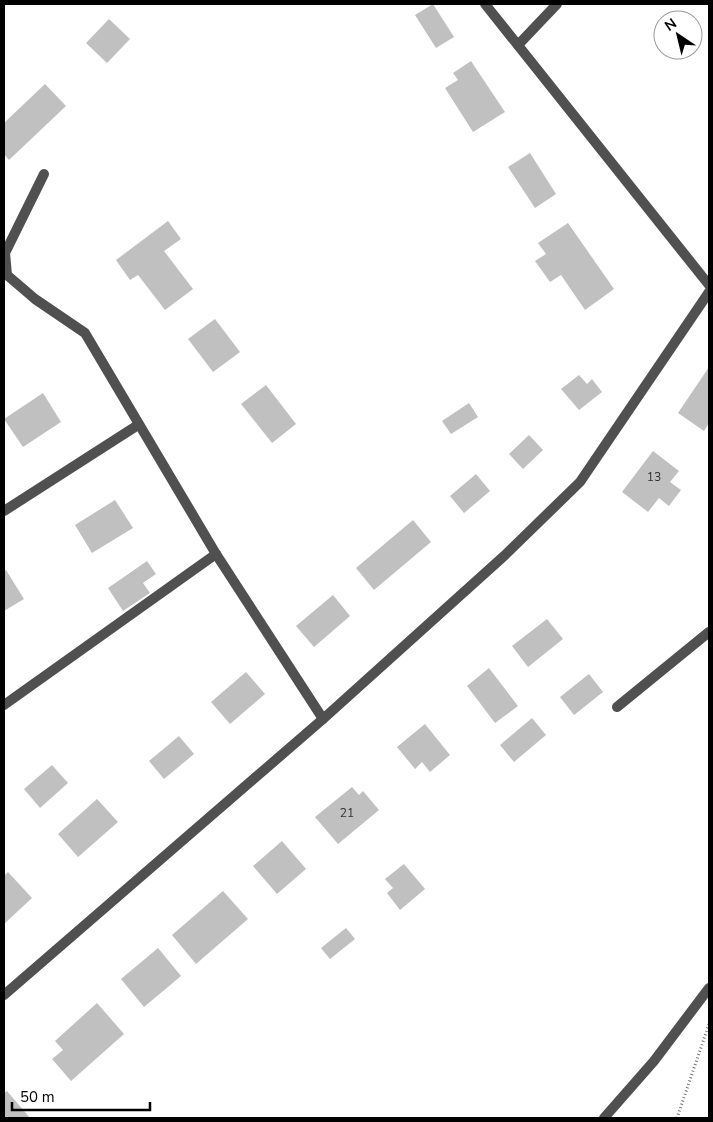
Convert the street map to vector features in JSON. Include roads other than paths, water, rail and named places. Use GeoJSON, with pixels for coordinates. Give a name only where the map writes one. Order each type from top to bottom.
{"type":"FeatureCollection","features":[{"type":"Feature","properties":{"kind":"street"},"geometry":{"type":"LineString","coordinates":[[485,4],[709,285]]}},
{"type":"Feature","properties":{"kind":"street"},"geometry":{"type":"LineString","coordinates":[[518,45],[557,4]]}},
{"type":"Feature","properties":{"kind":"street"},"geometry":{"type":"LineString","coordinates":[[44,174],[4,253],[7,275],[35,299],[86,333],[216,554],[323,719]]}},
{"type":"Feature","properties":{"kind":"street"},"geometry":{"type":"LineString","coordinates":[[4,995],[323,719],[504,556],[580,482],[709,292]]}},
{"type":"Feature","properties":{"kind":"street"},"geometry":{"type":"LineString","coordinates":[[4,511],[138,424]]}},
{"type":"Feature","properties":{"kind":"street"},"geometry":{"type":"LineString","coordinates":[[4,705],[216,554]]}},
{"type":"Feature","properties":{"kind":"street"},"geometry":{"type":"LineString","coordinates":[[617,707],[709,632]]}},
{"type":"Feature","properties":{"kind":"street"},"geometry":{"type":"LineString","coordinates":[[604,1118],[654,1061],[709,988]]}}]}
